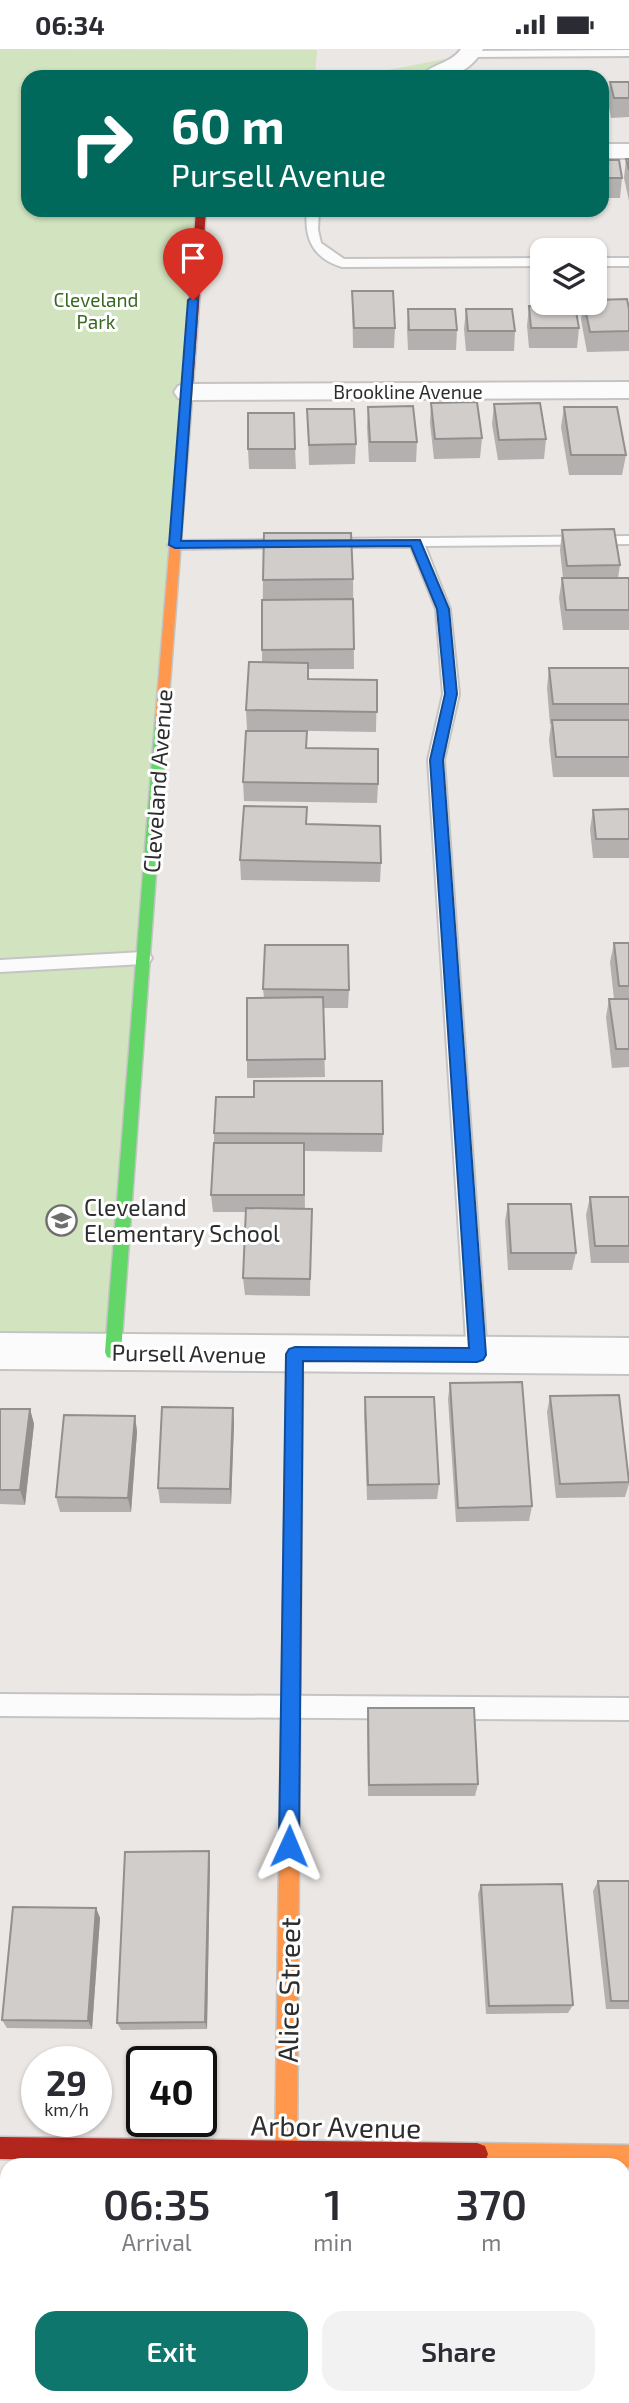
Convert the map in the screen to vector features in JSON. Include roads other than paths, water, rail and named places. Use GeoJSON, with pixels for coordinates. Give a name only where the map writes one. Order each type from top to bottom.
{"type":"FeatureCollection","features":[{"type":"Feature","properties":{"kind":"street"},"geometry":{"type":"LineString","coordinates":[[448,70],[471,51]]}},
{"type":"Feature","properties":{"kind":"street"},"geometry":{"type":"LineString","coordinates":[[609,151],[629,151]]}},
{"type":"Feature","properties":{"kind":"street","name":"Cleveland Avenue"},"geometry":{"type":"LineString","coordinates":[[113,1352],[200,217]]}},
{"type":"Feature","properties":{"kind":"street","name":"Brookline Avenue"},"geometry":{"type":"LineString","coordinates":[[187,392],[629,390]]}},
{"type":"Feature","properties":{"kind":"street","name":"Pursell Avenue"},"geometry":{"type":"LineString","coordinates":[[0,1351],[629,1356]]}},
{"type":"Feature","properties":{"kind":"street","name":"Alice Street"},"geometry":{"type":"LineString","coordinates":[[286,2158],[295,1354]]}},
{"type":"Feature","properties":{"kind":"street","name":"Arbor Avenue"},"geometry":{"type":"LineString","coordinates":[[0,2148],[286,2158],[629,2156]]}},
{"type":"Feature","properties":{"kind":"lane"},"geometry":{"type":"LineString","coordinates":[[471,51],[629,54]]}},
{"type":"Feature","properties":{"kind":"lane"},"geometry":{"type":"LineString","coordinates":[[312,217],[310,234],[318,251],[342,263],[530,263]]}},
{"type":"Feature","properties":{"kind":"lane"},"geometry":{"type":"LineString","coordinates":[[607,262],[629,262]]}},
{"type":"Feature","properties":{"kind":"lane"},"geometry":{"type":"LineString","coordinates":[[175,545],[629,540]]}},
{"type":"Feature","properties":{"kind":"lane"},"geometry":{"type":"LineString","coordinates":[[416,542],[443,609],[451,694],[436,760],[477,1355]]}},
{"type":"Feature","properties":{"kind":"lane"},"geometry":{"type":"LineString","coordinates":[[0,967],[144,958]]}},
{"type":"Feature","properties":{"kind":"lane"},"geometry":{"type":"LineString","coordinates":[[0,1705],[629,1709]]}},
{"type":"Feature","properties":{"kind":"place","name":"Cleveland Elementary School"},"geometry":{"type":"Point","coordinates":[61,1220]}},
{"type":"Feature","properties":{"kind":"park label","name":"Cleveland Park"},"geometry":{"type":"Point","coordinates":[96,310]}}]}
